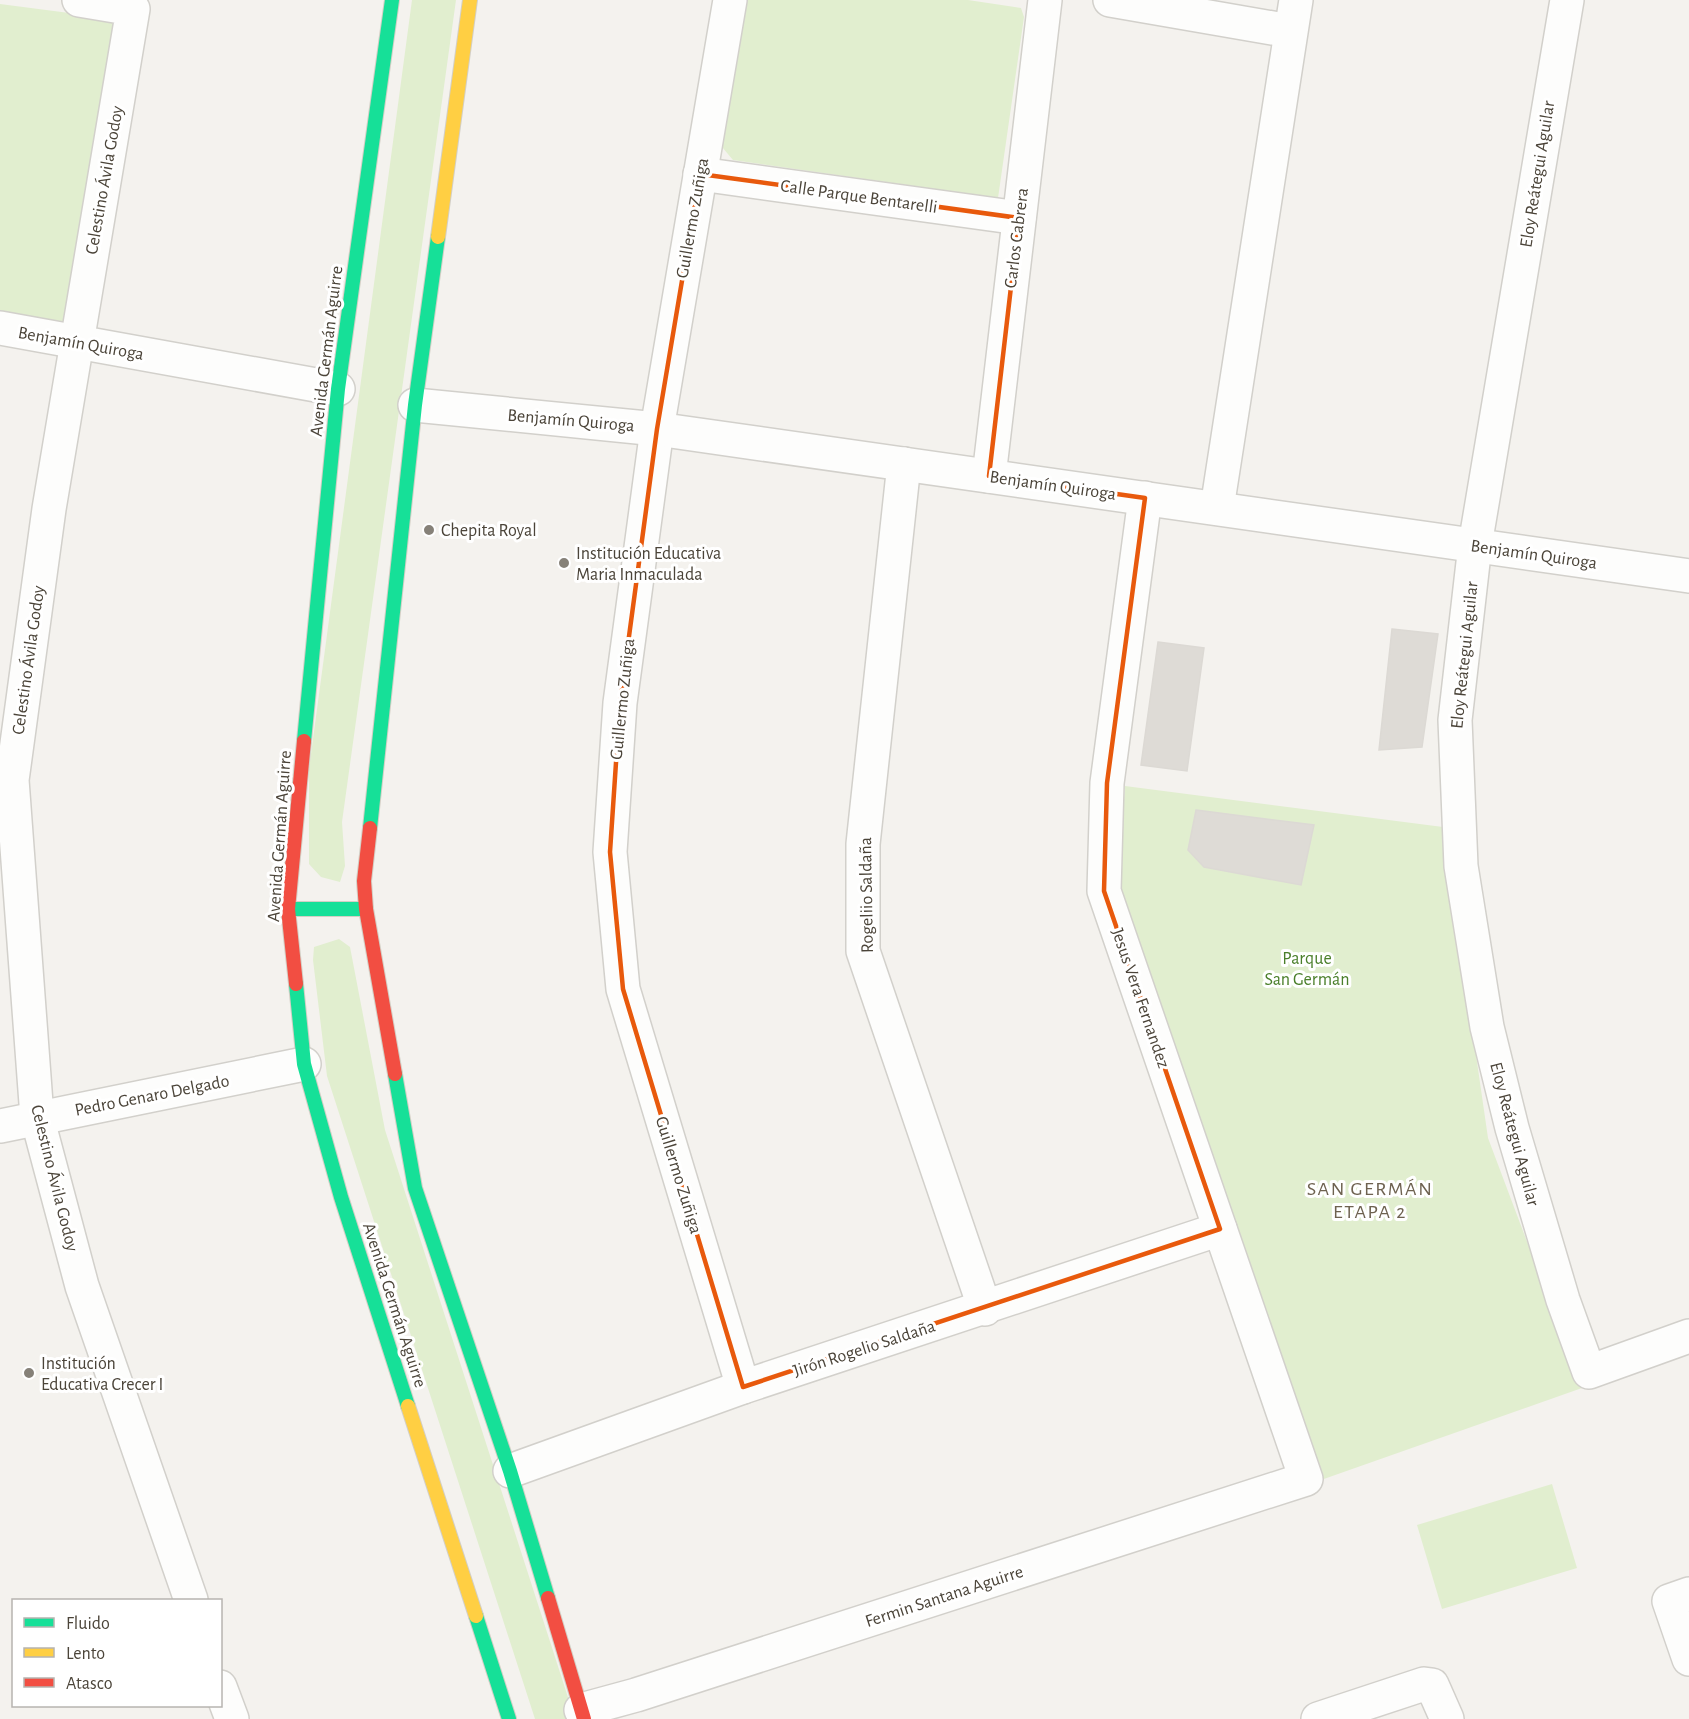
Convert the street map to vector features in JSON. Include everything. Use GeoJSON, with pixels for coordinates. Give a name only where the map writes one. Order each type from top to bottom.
{"type":"FeatureCollection","features":[{"type":"Feature","properties":{"kind":"main road","name":"Avenida Germán Aguirre"},"geometry":{"type":"LineString","coordinates":[[392,0],[338,389],[288,909],[304,1064],[341,1197],[509,1719]]}},
{"type":"Feature","properties":{"kind":"main road"},"geometry":{"type":"LineString","coordinates":[[470,0],[415,405],[364,881],[366,909],[415,1188],[510,1471],[582,1715]]}},
{"type":"Feature","properties":{"kind":"main road"},"geometry":{"type":"LineString","coordinates":[[288,909],[366,909]]}},
{"type":"Feature","properties":{"kind":"street","name":"Celestino Ávila Godoy"},"geometry":{"type":"LineString","coordinates":[[79,0],[133,9],[49,509],[12,780],[37,1117],[82,1286],[191,1599]]}},
{"type":"Feature","properties":{"kind":"street","name":"Guillermo Zuñiga"},"geometry":{"type":"LineString","coordinates":[[730,0],[657,429],[620,703],[611,859],[623,989],[743,1387]]}},
{"type":"Feature","properties":{"kind":"street","name":"Carlos Cabrera"},"geometry":{"type":"LineString","coordinates":[[988,476],[1045,0]]}},
{"type":"Feature","properties":{"kind":"street"},"geometry":{"type":"LineString","coordinates":[[1110,0],[1293,16],[1217,508]]}},
{"type":"Feature","properties":{"kind":"street","name":"Eloy Reátegui Aguilar"},"geometry":{"type":"LineString","coordinates":[[1566,0],[1475,545],[1455,720],[1461,866],[1487,1027],[1509,1117],[1563,1300],[1589,1372],[1689,1336]]}},
{"type":"Feature","properties":{"kind":"street","name":"Calle Parque Bentarelli"},"geometry":{"type":"LineString","coordinates":[[700,174],[1018,218]]}},
{"type":"Feature","properties":{"kind":"street","name":"Benjamín Quiroga"},"geometry":{"type":"LineString","coordinates":[[0,328],[338,389]]}},
{"type":"Feature","properties":{"kind":"street","name":"Benjamín Quiroga"},"geometry":{"type":"LineString","coordinates":[[415,405],[657,429],[1689,576]]}},
{"type":"Feature","properties":{"kind":"street","name":"Rogeliio Saldaña"},"geometry":{"type":"LineString","coordinates":[[904,464],[863,844],[863,951],[985,1309]]}},
{"type":"Feature","properties":{"kind":"street","name":"Jesus Vera Fernandez"},"geometry":{"type":"LineString","coordinates":[[1145,498],[1107,783],[1104,891],[1306,1479]]}},
{"type":"Feature","properties":{"kind":"street","name":"Pedro Genaro Delgado"},"geometry":{"type":"LineString","coordinates":[[0,1126],[304,1064]]}},
{"type":"Feature","properties":{"kind":"street","name":"Jirón Rogelio Saldaña"},"geometry":{"type":"LineString","coordinates":[[510,1471],[743,1387],[985,1309],[1221,1229]]}},
{"type":"Feature","properties":{"kind":"street","name":"Fermin Santana Aguirre"},"geometry":{"type":"LineString","coordinates":[[582,1715],[636,1695],[1306,1479]]}},
{"type":"Feature","properties":{"kind":"street"},"geometry":{"type":"LineString","coordinates":[[1679,1597],[1689,1659]]}},
{"type":"Feature","properties":{"kind":"street"},"geometry":{"type":"LineString","coordinates":[[1318,1719],[1424,1684],[1432,1685],[1438,1694],[1447,1719]]}},
{"type":"Feature","properties":{"kind":"street"},"geometry":{"type":"LineString","coordinates":[[222,1692],[232,1719]]}},
{"type":"Feature","properties":{"kind":"highlighted area"},"geometry":{"type":"Polygon","coordinates":[[[700,174],[1019,218],[989,476],[1145,498],[1107,783],[1104,891],[1220,1229],[743,1387],[623,989],[610,852],[620,703],[657,429],[700,174]]]}},
{"type":"Feature","properties":{"kind":"green space"},"geometry":{"type":"Polygon","coordinates":[[[412,0],[456,0],[342,822],[345,866],[340,882],[321,877],[309,864],[309,769],[412,0]]]}},
{"type":"Feature","properties":{"kind":"green space"},"geometry":{"type":"Polygon","coordinates":[[[743,0],[968,0],[1021,8],[1024,17],[998,198],[733,160],[722,147],[743,0]]]}},
{"type":"Feature","properties":{"kind":"green space"},"geometry":{"type":"Polygon","coordinates":[[[0,4],[123,20],[73,329],[0,316],[0,4]]]}},
{"type":"Feature","properties":{"kind":"green space","name":"Parque San Germán"},"geometry":{"type":"Polygon","coordinates":[[[1125,786],[1443,827],[1488,1138],[1582,1388],[1321,1480],[1117,896],[1125,786]]]}},
{"type":"Feature","properties":{"kind":"green space"},"geometry":{"type":"Polygon","coordinates":[[[339,939],[350,947],[385,1130],[575,1719],[535,1719],[327,1076],[313,960],[314,947],[339,939]]]}},
{"type":"Feature","properties":{"kind":"green space"},"geometry":{"type":"Polygon","coordinates":[[[1552,1484],[1577,1568],[1442,1609],[1417,1525],[1552,1484]]]}},
{"type":"Feature","properties":{"kind":"building"},"geometry":{"type":"Polygon","coordinates":[[[1392,629],[1438,634],[1422,747],[1379,750],[1392,629]]]}},
{"type":"Feature","properties":{"kind":"building"},"geometry":{"type":"Polygon","coordinates":[[[1158,642],[1204,648],[1187,771],[1141,765],[1158,642]]]}},
{"type":"Feature","properties":{"kind":"building"},"geometry":{"type":"Polygon","coordinates":[[[1196,810],[1314,825],[1301,885],[1204,867],[1188,850],[1196,810]]]}},
{"type":"Feature","properties":{"kind":"traffic: fast"},"geometry":{"type":"LineString","coordinates":[[304,741],[338,389],[392,0]]}},
{"type":"Feature","properties":{"kind":"traffic: fast"},"geometry":{"type":"LineString","coordinates":[[370,828],[415,405],[438,237]]}},
{"type":"Feature","properties":{"kind":"traffic: fast"},"geometry":{"type":"LineString","coordinates":[[288,909],[366,909]]}},
{"type":"Feature","properties":{"kind":"traffic: fast"},"geometry":{"type":"LineString","coordinates":[[296,984],[304,1064],[341,1197],[408,1406]]}},
{"type":"Feature","properties":{"kind":"traffic: fast"},"geometry":{"type":"LineString","coordinates":[[395,1074],[415,1188],[510,1471],[548,1598]]}},
{"type":"Feature","properties":{"kind":"traffic: fast"},"geometry":{"type":"LineString","coordinates":[[476,1616],[509,1719]]}},
{"type":"Feature","properties":{"kind":"traffic: slow"},"geometry":{"type":"LineString","coordinates":[[438,237],[470,0]]}},
{"type":"Feature","properties":{"kind":"traffic: slow"},"geometry":{"type":"LineString","coordinates":[[408,1406],[476,1616]]}},
{"type":"Feature","properties":{"kind":"traffic: jam"},"geometry":{"type":"LineString","coordinates":[[296,984],[288,909],[304,741]]}},
{"type":"Feature","properties":{"kind":"traffic: jam"},"geometry":{"type":"LineString","coordinates":[[370,828],[364,881],[366,909],[395,1074]]}},
{"type":"Feature","properties":{"kind":"traffic: jam"},"geometry":{"type":"LineString","coordinates":[[548,1598],[584,1719]]}},
{"type":"Feature","properties":{"kind":"place","name":"Chepita Royal"},"geometry":{"type":"Point","coordinates":[429,530]}},
{"type":"Feature","properties":{"kind":"place","name":"Institución Educativa Maria Inmaculada"},"geometry":{"type":"Point","coordinates":[564,563]}},
{"type":"Feature","properties":{"kind":"place","name":"Institución Educativa Crecer I"},"geometry":{"type":"Point","coordinates":[29,1373]}},
{"type":"Feature","properties":{"kind":"district","name":"SAN GERMÁN ETAPA 2"},"geometry":{"type":"Point","coordinates":[1370,1200]}}]}
